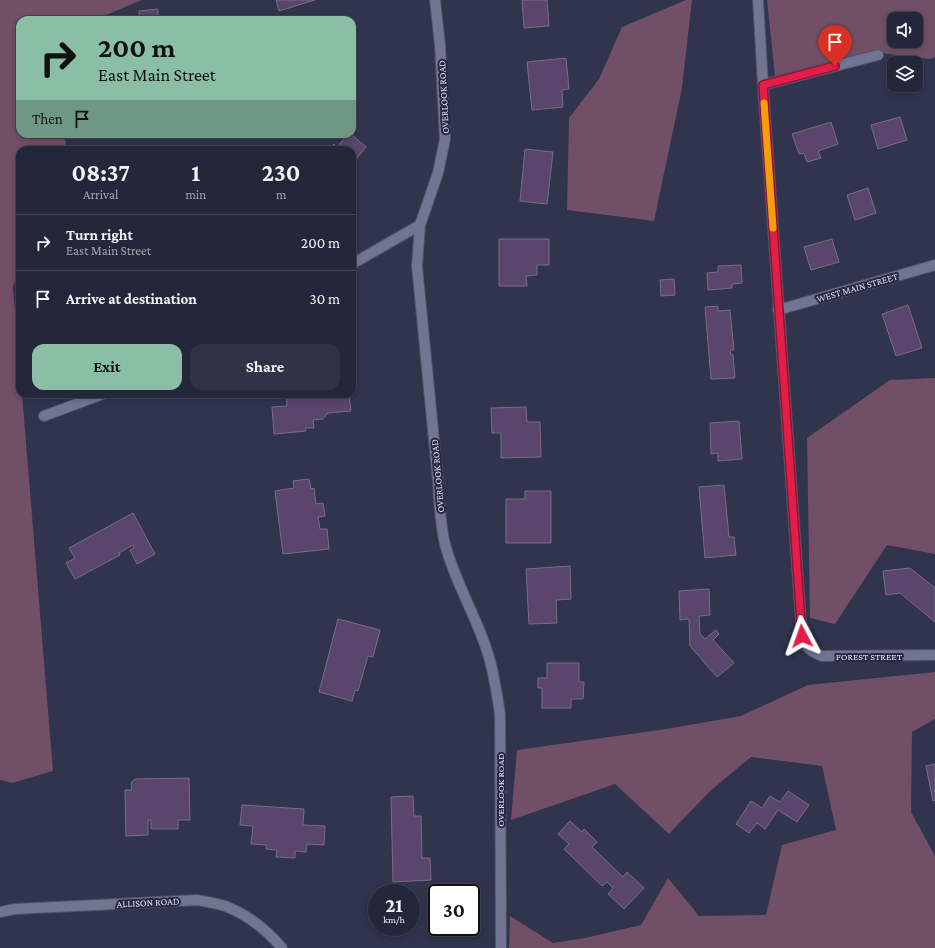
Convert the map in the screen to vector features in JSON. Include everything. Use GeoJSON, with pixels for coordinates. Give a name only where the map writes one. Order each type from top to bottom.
{"type":"FeatureCollection","features":[{"type":"Feature","properties":{"kind":"street","name":"OVERLOOK ROAD"},"geometry":{"type":"LineString","coordinates":[[436,0],[445,139],[438,173],[420,225],[417,266],[440,512],[445,544],[453,570],[488,653],[496,683],[500,714],[501,948]]}},
{"type":"Feature","properties":{"kind":"street","name":"FOREST STREET"},"geometry":{"type":"LineString","coordinates":[[758,0],[778,310],[802,636],[805,645],[812,652],[822,656],[935,655]]}},
{"type":"Feature","properties":{"kind":"street"},"geometry":{"type":"LineString","coordinates":[[763,85],[878,55]]}},
{"type":"Feature","properties":{"kind":"street"},"geometry":{"type":"LineString","coordinates":[[356,262],[420,225]]}},
{"type":"Feature","properties":{"kind":"street","name":"WEST MAIN STREET"},"geometry":{"type":"LineString","coordinates":[[778,310],[935,265]]}},
{"type":"Feature","properties":{"kind":"street"},"geometry":{"type":"LineString","coordinates":[[44,416],[92,398]]}},
{"type":"Feature","properties":{"kind":"street","name":"ALLISON ROAD"},"geometry":{"type":"LineString","coordinates":[[0,912],[15,908],[198,900],[224,906],[245,916],[265,930],[282,948]]}},
{"type":"Feature","properties":{"kind":"shaded area"},"geometry":{"type":"Polygon","coordinates":[[[0,0],[142,0],[104,16],[16,16],[16,138],[64,138],[66,142],[64,146],[16,146],[16,278],[13,287],[16,325],[16,398],[22,398],[53,771],[12,783],[0,780],[0,0]]]}},
{"type":"Feature","properties":{"kind":"shaded area"},"geometry":{"type":"Polygon","coordinates":[[[686,0],[692,0],[682,88],[654,221],[567,210],[569,118],[599,79],[622,27],[686,0]]]}},
{"type":"Feature","properties":{"kind":"shaded area"},"geometry":{"type":"Polygon","coordinates":[[[767,0],[935,0],[935,57],[931,59],[923,58],[923,56],[906,56],[873,52],[775,76],[767,0]]]}},
{"type":"Feature","properties":{"kind":"shaded area"},"geometry":{"type":"Polygon","coordinates":[[[935,378],[935,554],[887,545],[835,624],[810,618],[807,438],[890,380],[935,378]]]}},
{"type":"Feature","properties":{"kind":"shaded area"},"geometry":{"type":"Polygon","coordinates":[[[935,672],[935,719],[912,732],[911,812],[935,856],[935,948],[509,948],[510,916],[553,943],[585,938],[641,925],[668,878],[699,916],[766,915],[782,845],[836,830],[822,766],[751,757],[710,791],[669,834],[615,784],[511,820],[517,750],[666,729],[741,716],[808,685],[935,672]]]}},
{"type":"Feature","properties":{"kind":"building"},"geometry":{"type":"Polygon","coordinates":[[[276,0],[315,0],[279,11],[276,0]]]}},
{"type":"Feature","properties":{"kind":"building"},"geometry":{"type":"Polygon","coordinates":[[[522,0],[547,0],[549,26],[524,28],[522,0]]]}},
{"type":"Feature","properties":{"kind":"building"},"geometry":{"type":"Polygon","coordinates":[[[158,9],[158,16],[140,16],[139,11],[158,9]]]}},
{"type":"Feature","properties":{"kind":"building"},"geometry":{"type":"Polygon","coordinates":[[[566,58],[569,89],[562,90],[563,107],[532,110],[527,62],[566,58]]]}},
{"type":"Feature","properties":{"kind":"building"},"geometry":{"type":"Polygon","coordinates":[[[900,117],[907,140],[878,149],[871,125],[900,117]]]}},
{"type":"Feature","properties":{"kind":"building"},"geometry":{"type":"Polygon","coordinates":[[[831,122],[838,144],[818,151],[821,158],[807,162],[804,153],[799,154],[792,134],[831,122]]]}},
{"type":"Feature","properties":{"kind":"building"},"geometry":{"type":"Polygon","coordinates":[[[345,138],[356,138],[366,147],[356,159],[356,146],[338,146],[345,138]]]}},
{"type":"Feature","properties":{"kind":"building"},"geometry":{"type":"Polygon","coordinates":[[[525,149],[553,152],[547,204],[520,201],[525,149]]]}},
{"type":"Feature","properties":{"kind":"building"},"geometry":{"type":"Polygon","coordinates":[[[868,188],[876,213],[855,220],[847,195],[868,188]]]}},
{"type":"Feature","properties":{"kind":"building"},"geometry":{"type":"Polygon","coordinates":[[[499,239],[549,239],[549,265],[537,265],[537,275],[526,276],[527,286],[499,286],[499,239]]]}},
{"type":"Feature","properties":{"kind":"building"},"geometry":{"type":"Polygon","coordinates":[[[832,239],[839,262],[811,270],[804,247],[832,239]]]}},
{"type":"Feature","properties":{"kind":"building"},"geometry":{"type":"Polygon","coordinates":[[[741,265],[742,283],[732,284],[732,288],[708,290],[707,273],[718,272],[718,266],[741,265]]]}},
{"type":"Feature","properties":{"kind":"building"},"geometry":{"type":"Polygon","coordinates":[[[674,279],[675,295],[661,296],[660,280],[674,279]]]}},
{"type":"Feature","properties":{"kind":"building"},"geometry":{"type":"Polygon","coordinates":[[[908,305],[922,348],[896,356],[882,314],[908,305]]]}},
{"type":"Feature","properties":{"kind":"building"},"geometry":{"type":"Polygon","coordinates":[[[718,306],[718,311],[730,310],[734,350],[730,350],[731,355],[733,355],[735,378],[711,379],[705,307],[718,306]]]}},
{"type":"Feature","properties":{"kind":"building"},"geometry":{"type":"Polygon","coordinates":[[[286,398],[349,398],[351,411],[328,413],[323,419],[313,420],[314,428],[305,428],[306,431],[274,434],[272,407],[287,406],[286,398]]]}},
{"type":"Feature","properties":{"kind":"building"},"geometry":{"type":"Polygon","coordinates":[[[526,407],[527,422],[540,422],[541,457],[501,458],[501,433],[492,433],[491,408],[526,407]]]}},
{"type":"Feature","properties":{"kind":"building"},"geometry":{"type":"Polygon","coordinates":[[[739,421],[742,459],[718,461],[718,453],[711,454],[710,423],[739,421]]]}},
{"type":"Feature","properties":{"kind":"building"},"geometry":{"type":"Polygon","coordinates":[[[309,479],[311,489],[314,488],[316,504],[323,503],[325,516],[318,517],[320,529],[327,529],[329,549],[283,554],[275,491],[294,488],[293,481],[309,479]]]}},
{"type":"Feature","properties":{"kind":"building"},"geometry":{"type":"Polygon","coordinates":[[[724,485],[729,537],[734,537],[736,555],[705,558],[699,487],[724,485]]]}},
{"type":"Feature","properties":{"kind":"building"},"geometry":{"type":"Polygon","coordinates":[[[525,491],[551,491],[551,543],[506,543],[506,499],[525,499],[525,491]]]}},
{"type":"Feature","properties":{"kind":"building"},"geometry":{"type":"Polygon","coordinates":[[[133,513],[155,554],[137,564],[130,550],[134,548],[133,545],[119,553],[120,555],[75,579],[66,563],[75,558],[69,548],[133,513]]]}},
{"type":"Feature","properties":{"kind":"building"},"geometry":{"type":"Polygon","coordinates":[[[570,566],[571,599],[556,600],[557,623],[529,624],[526,569],[570,566]]]}},
{"type":"Feature","properties":{"kind":"building"},"geometry":{"type":"Polygon","coordinates":[[[910,568],[935,588],[935,622],[900,593],[886,595],[883,571],[910,568]]]}},
{"type":"Feature","properties":{"kind":"building"},"geometry":{"type":"Polygon","coordinates":[[[709,589],[710,615],[699,616],[700,634],[705,639],[716,630],[719,634],[713,640],[734,663],[717,677],[690,646],[689,619],[680,620],[679,591],[709,589]]]}},
{"type":"Feature","properties":{"kind":"building"},"geometry":{"type":"Polygon","coordinates":[[[338,619],[380,630],[373,657],[368,656],[358,691],[355,690],[352,701],[319,692],[338,619]]]}},
{"type":"Feature","properties":{"kind":"building"},"geometry":{"type":"Polygon","coordinates":[[[547,663],[579,663],[579,682],[584,682],[583,699],[571,699],[571,708],[542,708],[542,688],[538,688],[538,678],[547,678],[547,663]]]}},
{"type":"Feature","properties":{"kind":"building"},"geometry":{"type":"Polygon","coordinates":[[[935,764],[935,800],[933,801],[926,766],[935,764]]]}},
{"type":"Feature","properties":{"kind":"building"},"geometry":{"type":"Polygon","coordinates":[[[189,778],[190,820],[178,820],[178,829],[151,829],[151,820],[148,820],[148,835],[126,836],[125,790],[132,790],[131,783],[135,779],[189,778]]]}},
{"type":"Feature","properties":{"kind":"building"},"geometry":{"type":"Polygon","coordinates":[[[788,791],[809,805],[797,822],[778,810],[765,829],[757,823],[749,833],[736,824],[751,801],[762,808],[770,796],[780,802],[788,791]]]}},
{"type":"Feature","properties":{"kind":"building"},"geometry":{"type":"Polygon","coordinates":[[[413,796],[414,816],[421,816],[422,858],[430,858],[431,880],[393,882],[391,797],[413,796]]]}},
{"type":"Feature","properties":{"kind":"building"},"geometry":{"type":"Polygon","coordinates":[[[242,805],[304,809],[303,825],[325,826],[324,845],[307,844],[306,852],[295,851],[295,858],[276,857],[277,850],[266,849],[267,845],[251,844],[253,826],[240,825],[242,805]]]}},
{"type":"Feature","properties":{"kind":"building"},"geometry":{"type":"Polygon","coordinates":[[[570,821],[582,832],[584,829],[597,842],[592,847],[623,877],[627,872],[644,888],[624,909],[608,894],[613,888],[607,882],[602,886],[564,849],[569,844],[558,834],[570,821]]]}},
{"type":"Feature","properties":{"kind":"slow traffic"},"geometry":{"type":"LineString","coordinates":[[764,103],[773,228]]}},
{"type":"Feature","properties":{"kind":"route"},"geometry":{"type":"LineString","coordinates":[[802,636],[763,85],[835,66]]}}]}
